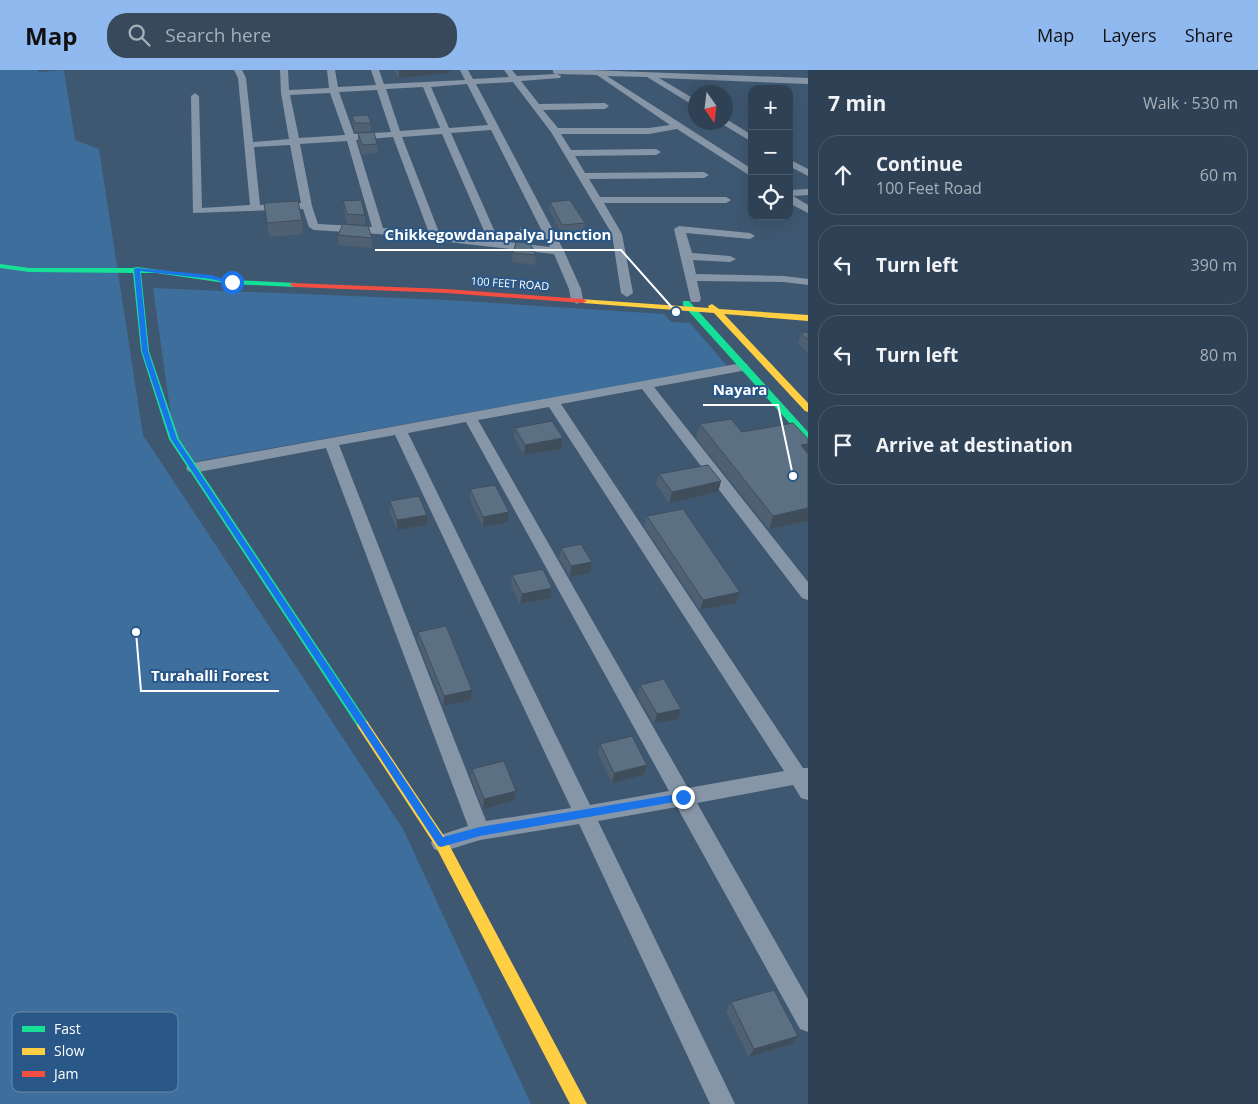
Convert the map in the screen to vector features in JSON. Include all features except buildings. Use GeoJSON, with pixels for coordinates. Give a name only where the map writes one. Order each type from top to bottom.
{"type":"FeatureCollection","features":[{"type":"Feature","properties":{"kind":"main road","name":"100 FEET ROAD"},"geometry":{"type":"LineString","coordinates":[[0,266],[137,269],[211,277],[235,274],[448,281],[576,295],[808,308]]}},
{"type":"Feature","properties":{"kind":"main road"},"geometry":{"type":"LineString","coordinates":[[137,269],[145,351],[174,439],[441,843],[579,1104]]}},
{"type":"Feature","properties":{"kind":"main road","name":"100 FEET ROAD"},"geometry":{"type":"LineString","coordinates":[[576,295],[628,293],[682,298],[716,310],[808,318]]}},
{"type":"Feature","properties":{"kind":"main road"},"geometry":{"type":"LineString","coordinates":[[697,302],[716,310],[808,408]]}},
{"type":"Feature","properties":{"kind":"main road"},"geometry":{"type":"LineString","coordinates":[[697,302],[742,368],[808,438]]}},
{"type":"Feature","properties":{"kind":"street"},"geometry":{"type":"LineString","coordinates":[[238,70],[242,78],[255,207]]}},
{"type":"Feature","properties":{"kind":"street"},"geometry":{"type":"LineString","coordinates":[[284,70],[285,93],[296,141],[307,206],[314,227],[378,231],[558,251]]}},
{"type":"Feature","properties":{"kind":"street"},"geometry":{"type":"LineString","coordinates":[[331,70],[334,91],[378,231]]}},
{"type":"Feature","properties":{"kind":"street"},"geometry":{"type":"LineString","coordinates":[[375,70],[396,134],[436,238]]}},
{"type":"Feature","properties":{"kind":"street"},"geometry":{"type":"LineString","coordinates":[[464,70],[558,251],[576,295]]}},
{"type":"Feature","properties":{"kind":"street"},"geometry":{"type":"LineString","coordinates":[[508,70],[555,131],[617,234],[628,293]]}},
{"type":"Feature","properties":{"kind":"street"},"geometry":{"type":"LineString","coordinates":[[285,93],[515,79],[556,74],[646,72],[805,81],[808,92]]}},
{"type":"Feature","properties":{"kind":"street"},"geometry":{"type":"LineString","coordinates":[[646,72],[688,99]]}},
{"type":"Feature","properties":{"kind":"street"},"geometry":{"type":"LineString","coordinates":[[599,73],[748,171]]}},
{"type":"Feature","properties":{"kind":"street"},"geometry":{"type":"LineString","coordinates":[[426,85],[495,244]]}},
{"type":"Feature","properties":{"kind":"street"},"geometry":{"type":"LineString","coordinates":[[195,96],[197,211],[307,206]]}},
{"type":"Feature","properties":{"kind":"street"},"geometry":{"type":"LineString","coordinates":[[536,107],[605,106]]}},
{"type":"Feature","properties":{"kind":"street"},"geometry":{"type":"LineString","coordinates":[[555,131],[649,131],[678,126]]}},
{"type":"Feature","properties":{"kind":"street"},"geometry":{"type":"LineString","coordinates":[[733,127],[748,136]]}},
{"type":"Feature","properties":{"kind":"street"},"geometry":{"type":"LineString","coordinates":[[248,145],[495,128]]}},
{"type":"Feature","properties":{"kind":"street"},"geometry":{"type":"LineString","coordinates":[[568,153],[656,152]]}},
{"type":"Feature","properties":{"kind":"street"},"geometry":{"type":"LineString","coordinates":[[793,165],[808,174]]}},
{"type":"Feature","properties":{"kind":"street"},"geometry":{"type":"LineString","coordinates":[[582,176],[704,175]]}},
{"type":"Feature","properties":{"kind":"street"},"geometry":{"type":"LineString","coordinates":[[793,193],[808,192]]}},
{"type":"Feature","properties":{"kind":"street"},"geometry":{"type":"LineString","coordinates":[[597,200],[726,200]]}},
{"type":"Feature","properties":{"kind":"street"},"geometry":{"type":"LineString","coordinates":[[793,201],[808,210]]}},
{"type":"Feature","properties":{"kind":"street"},"geometry":{"type":"LineString","coordinates":[[697,302],[687,256],[678,231],[681,229],[750,236]]}},
{"type":"Feature","properties":{"kind":"street"},"geometry":{"type":"LineString","coordinates":[[687,256],[730,259]]}},
{"type":"Feature","properties":{"kind":"street"},"geometry":{"type":"LineString","coordinates":[[692,277],[784,279],[808,282]]}},
{"type":"Feature","properties":{"kind":"street"},"geometry":{"type":"LineString","coordinates":[[193,468],[742,368]]}},
{"type":"Feature","properties":{"kind":"street"},"geometry":{"type":"LineString","coordinates":[[645,385],[808,594]]}},
{"type":"Feature","properties":{"kind":"street"},"geometry":{"type":"LineString","coordinates":[[441,843],[480,831],[683,797],[805,781],[553,402]]}},
{"type":"Feature","properties":{"kind":"street"},"geometry":{"type":"LineString","coordinates":[[470,417],[808,1021]]}},
{"type":"Feature","properties":{"kind":"street"},"geometry":{"type":"LineString","coordinates":[[400,430],[723,1104]]}},
{"type":"Feature","properties":{"kind":"street"},"geometry":{"type":"LineString","coordinates":[[331,442],[480,831]]}},
{"type":"Feature","properties":{"kind":"shaded area"},"geometry":{"type":"Polygon","coordinates":[[[0,70],[37,70],[39,72],[64,70],[75,140],[99,149],[143,435],[403,829],[531,1104],[0,1104],[0,70]]]}},
{"type":"Feature","properties":{"kind":"shaded area"},"geometry":{"type":"Polygon","coordinates":[[[153,288],[447,300],[664,314],[671,322],[690,323],[727,366],[194,462],[173,431],[153,288]]]}},
{"type":"Feature","properties":{"kind":"traffic: fast"},"geometry":{"type":"LineString","coordinates":[[0,266],[29,270],[156,271],[232,282],[294,285]]}},
{"type":"Feature","properties":{"kind":"traffic: fast"},"geometry":{"type":"LineString","coordinates":[[137,269],[145,351],[174,439],[363,725]]}},
{"type":"Feature","properties":{"kind":"traffic: fast"},"geometry":{"type":"LineString","coordinates":[[686,303],[808,438]]}},
{"type":"Feature","properties":{"kind":"traffic: slow"},"geometry":{"type":"LineString","coordinates":[[583,301],[808,318]]}},
{"type":"Feature","properties":{"kind":"traffic: slow"},"geometry":{"type":"LineString","coordinates":[[712,306],[808,409]]}},
{"type":"Feature","properties":{"kind":"traffic: slow"},"geometry":{"type":"LineString","coordinates":[[363,725],[441,843],[579,1104]]}},
{"type":"Feature","properties":{"kind":"traffic: jam"},"geometry":{"type":"LineString","coordinates":[[294,285],[446,291],[583,301]]}},
{"type":"Feature","properties":{"kind":"place","name":"Chikkegowdanapalya Junction"},"geometry":{"type":"Point","coordinates":[676,312]}},
{"type":"Feature","properties":{"kind":"place","name":"Nayara"},"geometry":{"type":"Point","coordinates":[793,476]}},
{"type":"Feature","properties":{"kind":"place","name":"Turahalli Forest"},"geometry":{"type":"Point","coordinates":[136,632]}},
{"type":"Feature","properties":{"kind":"route"},"geometry":{"type":"LineString","coordinates":[[232,282],[211,277],[137,269],[145,351],[174,439],[441,843],[480,831],[683,797]]}}]}
